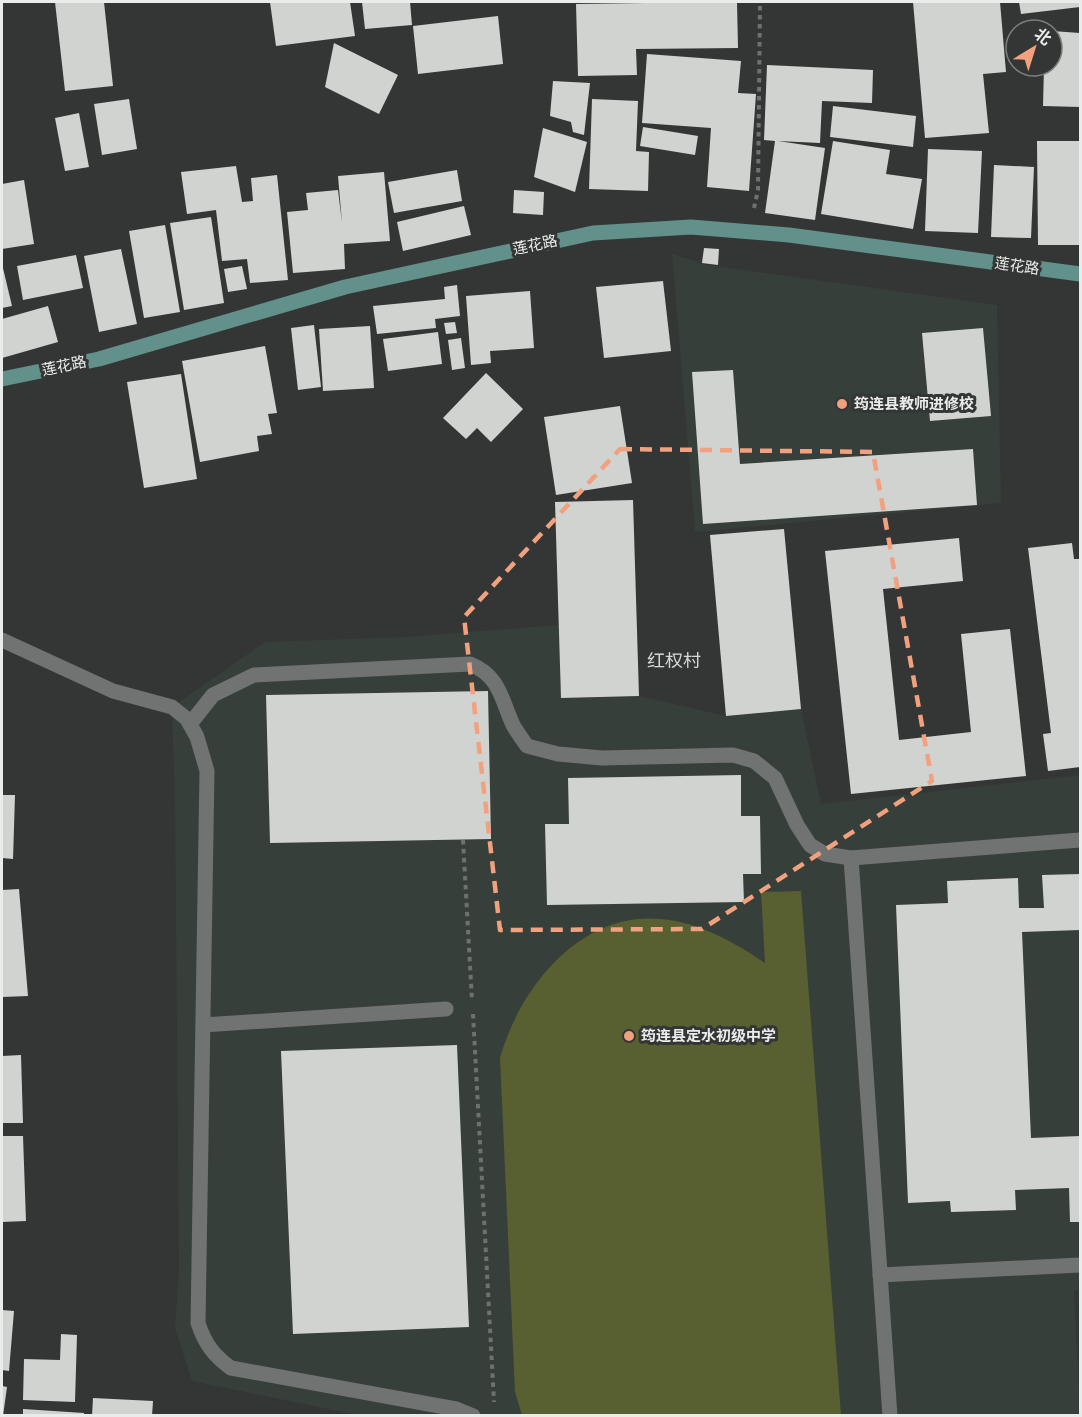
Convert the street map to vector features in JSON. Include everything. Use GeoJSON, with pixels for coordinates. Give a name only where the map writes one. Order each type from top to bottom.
{"type":"FeatureCollection","features":[{"type":"Feature","properties":{"kind":"main road","name":"莲花路"},"geometry":{"type":"LineString","coordinates":[[2,379],[99,358],[345,287],[593,233],[691,227],[789,235],[1080,274]]}},
{"type":"Feature","properties":{"kind":"lane"},"geometry":{"type":"LineString","coordinates":[[2,640],[113,691],[172,707],[187,719],[197,736],[207,771],[198,1323],[204,1341],[216,1358],[231,1368],[456,1409],[473,1416]]}},
{"type":"Feature","properties":{"kind":"lane"},"geometry":{"type":"LineString","coordinates":[[190,724],[213,695],[254,675],[470,664],[482,669],[500,689],[514,726],[527,746],[558,754],[602,758],[733,755],[754,761],[775,778],[797,825],[810,845],[825,854],[850,858],[1080,840]]}},
{"type":"Feature","properties":{"kind":"lane"},"geometry":{"type":"LineString","coordinates":[[850,858],[890,1416]]}},
{"type":"Feature","properties":{"kind":"lane"},"geometry":{"type":"LineString","coordinates":[[203,1025],[446,1009]]}},
{"type":"Feature","properties":{"kind":"lane"},"geometry":{"type":"LineString","coordinates":[[880,1275],[1080,1265]]}},
{"type":"Feature","properties":{"kind":"path"},"geometry":{"type":"LineString","coordinates":[[748,232],[758,190],[760,2]]}},
{"type":"Feature","properties":{"kind":"path"},"geometry":{"type":"LineString","coordinates":[[463,840],[495,1399],[492,1407]]}},
{"type":"Feature","properties":{"kind":"highlighted area"},"geometry":{"type":"Polygon","coordinates":[[[620,449],[873,452],[932,781],[702,929],[500,930],[464,617],[620,449]]]}},
{"type":"Feature","properties":{"kind":"shaded area","name":"筠连县教师进修校"},"geometry":{"type":"Polygon","coordinates":[[[672,254],[707,265],[997,305],[1001,503],[695,532],[672,254]]]}},
{"type":"Feature","properties":{"kind":"shaded area","name":"筠连县定水初级中学"},"geometry":{"type":"Polygon","coordinates":[[[559,625],[561,698],[639,696],[726,716],[801,709],[821,804],[1080,775],[1080,1290],[1074,1291],[1080,1415],[362,1416],[192,1381],[175,1328],[179,1268],[175,803],[172,707],[265,642],[406,637],[559,625]]]}},
{"type":"Feature","properties":{"kind":"green space"},"geometry":{"type":"Polygon","coordinates":[[[801,891],[841,1415],[522,1415],[515,1392],[500,1058],[509,1032],[522,1006],[557,960],[579,941],[604,928],[631,920],[660,919],[688,924],[716,934],[765,963],[761,892],[801,891]]]}},
{"type":"Feature","properties":{"kind":"building"},"geometry":{"type":"Polygon","coordinates":[[[55,2],[104,2],[113,86],[65,91],[55,2]]]}},
{"type":"Feature","properties":{"kind":"building"},"geometry":{"type":"Polygon","coordinates":[[[270,2],[350,2],[355,36],[276,46],[270,2]]]}},
{"type":"Feature","properties":{"kind":"building"},"geometry":{"type":"Polygon","coordinates":[[[362,2],[410,2],[412,25],[365,29],[362,2]]]}},
{"type":"Feature","properties":{"kind":"building"},"geometry":{"type":"Polygon","coordinates":[[[737,2],[738,48],[636,49],[637,75],[578,76],[576,4],[737,2]]]}},
{"type":"Feature","properties":{"kind":"building"},"geometry":{"type":"Polygon","coordinates":[[[913,2],[1000,2],[1004,72],[983,74],[989,133],[925,138],[913,2]]]}},
{"type":"Feature","properties":{"kind":"building"},"geometry":{"type":"Polygon","coordinates":[[[1019,2],[1080,2],[1080,7],[1021,14],[1019,2]]]}},
{"type":"Feature","properties":{"kind":"building"},"geometry":{"type":"Polygon","coordinates":[[[498,16],[503,64],[418,74],[413,26],[498,16]]]}},
{"type":"Feature","properties":{"kind":"building"},"geometry":{"type":"Polygon","coordinates":[[[1064,32],[1080,33],[1080,107],[1043,106],[1044,78],[1064,78],[1064,32]]]}},
{"type":"Feature","properties":{"kind":"building"},"geometry":{"type":"Polygon","coordinates":[[[334,43],[398,75],[379,114],[325,87],[334,43]]]}},
{"type":"Feature","properties":{"kind":"building"},"geometry":{"type":"Polygon","coordinates":[[[647,54],[741,61],[738,93],[756,94],[749,191],[707,187],[711,128],[642,123],[647,54]]]}},
{"type":"Feature","properties":{"kind":"building"},"geometry":{"type":"Polygon","coordinates":[[[767,65],[873,70],[872,103],[822,101],[820,143],[778,141],[825,148],[815,220],[765,213],[775,141],[764,140],[767,65]]]}},
{"type":"Feature","properties":{"kind":"building"},"geometry":{"type":"Polygon","coordinates":[[[553,81],[590,83],[584,135],[573,132],[571,122],[550,116],[553,81]]]}},
{"type":"Feature","properties":{"kind":"building"},"geometry":{"type":"Polygon","coordinates":[[[129,99],[137,149],[102,155],[94,104],[129,99]]]}},
{"type":"Feature","properties":{"kind":"building"},"geometry":{"type":"Polygon","coordinates":[[[592,99],[638,101],[636,151],[649,152],[648,191],[589,189],[592,99]]]}},
{"type":"Feature","properties":{"kind":"building"},"geometry":{"type":"Polygon","coordinates":[[[833,106],[916,116],[913,147],[830,137],[833,106]]]}},
{"type":"Feature","properties":{"kind":"building"},"geometry":{"type":"Polygon","coordinates":[[[79,113],[89,167],[65,171],[55,118],[79,113]]]}},
{"type":"Feature","properties":{"kind":"building"},"geometry":{"type":"Polygon","coordinates":[[[643,127],[698,136],[695,155],[640,146],[643,127]]]}},
{"type":"Feature","properties":{"kind":"building"},"geometry":{"type":"Polygon","coordinates":[[[543,128],[587,142],[575,192],[534,177],[543,128]]]}},
{"type":"Feature","properties":{"kind":"building"},"geometry":{"type":"Polygon","coordinates":[[[833,141],[890,150],[886,174],[922,179],[913,229],[821,214],[833,141]]]}},
{"type":"Feature","properties":{"kind":"building"},"geometry":{"type":"Polygon","coordinates":[[[1037,141],[1080,141],[1080,245],[1038,245],[1037,141]]]}},
{"type":"Feature","properties":{"kind":"building"},"geometry":{"type":"Polygon","coordinates":[[[928,149],[982,151],[978,233],[925,231],[928,149]]]}},
{"type":"Feature","properties":{"kind":"building"},"geometry":{"type":"Polygon","coordinates":[[[994,165],[1034,167],[1031,238],[991,237],[994,165]]]}},
{"type":"Feature","properties":{"kind":"building"},"geometry":{"type":"Polygon","coordinates":[[[236,166],[242,202],[253,201],[251,178],[277,175],[288,280],[250,283],[247,259],[222,261],[216,210],[187,214],[181,172],[236,166]]]}},
{"type":"Feature","properties":{"kind":"building"},"geometry":{"type":"Polygon","coordinates":[[[457,170],[462,201],[394,213],[388,182],[457,170]]]}},
{"type":"Feature","properties":{"kind":"building"},"geometry":{"type":"Polygon","coordinates":[[[384,172],[390,241],[344,244],[345,269],[293,273],[287,212],[308,210],[306,193],[338,190],[342,223],[338,176],[384,172]]]}},
{"type":"Feature","properties":{"kind":"building"},"geometry":{"type":"Polygon","coordinates":[[[24,180],[34,244],[2,249],[2,184],[24,180]]]}},
{"type":"Feature","properties":{"kind":"building"},"geometry":{"type":"Polygon","coordinates":[[[514,190],[544,192],[543,215],[513,213],[514,190]]]}},
{"type":"Feature","properties":{"kind":"building"},"geometry":{"type":"Polygon","coordinates":[[[464,206],[471,235],[403,251],[397,222],[464,206]]]}},
{"type":"Feature","properties":{"kind":"building"},"geometry":{"type":"Polygon","coordinates":[[[211,217],[224,303],[184,310],[170,223],[211,217]]]}},
{"type":"Feature","properties":{"kind":"building"},"geometry":{"type":"Polygon","coordinates":[[[165,225],[180,312],[144,318],[129,231],[165,225]]]}},
{"type":"Feature","properties":{"kind":"building"},"geometry":{"type":"Polygon","coordinates":[[[704,248],[719,249],[718,265],[702,263],[704,248]]]}},
{"type":"Feature","properties":{"kind":"building"},"geometry":{"type":"Polygon","coordinates":[[[121,249],[137,324],[99,332],[84,256],[121,249]]]}},
{"type":"Feature","properties":{"kind":"building"},"geometry":{"type":"Polygon","coordinates":[[[76,255],[83,288],[23,300],[17,266],[76,255]]]}},
{"type":"Feature","properties":{"kind":"building"},"geometry":{"type":"Polygon","coordinates":[[[2,264],[12,306],[2,308],[2,264]]]}},
{"type":"Feature","properties":{"kind":"building"},"geometry":{"type":"Polygon","coordinates":[[[242,266],[247,289],[228,292],[224,269],[242,266]]]}},
{"type":"Feature","properties":{"kind":"building"},"geometry":{"type":"Polygon","coordinates":[[[663,281],[671,351],[604,358],[596,287],[663,281]]]}},
{"type":"Feature","properties":{"kind":"building"},"geometry":{"type":"Polygon","coordinates":[[[457,285],[460,316],[435,319],[436,328],[377,334],[373,306],[445,299],[444,287],[457,285]]]}},
{"type":"Feature","properties":{"kind":"building"},"geometry":{"type":"Polygon","coordinates":[[[530,291],[534,348],[490,351],[491,363],[471,365],[466,296],[530,291]]]}},
{"type":"Feature","properties":{"kind":"building"},"geometry":{"type":"Polygon","coordinates":[[[48,306],[58,342],[2,358],[2,319],[48,306]]]}},
{"type":"Feature","properties":{"kind":"building"},"geometry":{"type":"Polygon","coordinates":[[[455,322],[457,333],[446,334],[444,323],[455,322]]]}},
{"type":"Feature","properties":{"kind":"building"},"geometry":{"type":"Polygon","coordinates":[[[314,325],[321,387],[298,390],[291,328],[314,325]]]}},
{"type":"Feature","properties":{"kind":"building"},"geometry":{"type":"Polygon","coordinates":[[[370,326],[374,388],[323,391],[319,329],[370,326]]]}},
{"type":"Feature","properties":{"kind":"building"},"geometry":{"type":"Polygon","coordinates":[[[983,328],[991,416],[930,421],[922,333],[983,328]]]}},
{"type":"Feature","properties":{"kind":"building"},"geometry":{"type":"Polygon","coordinates":[[[438,332],[442,364],[388,371],[383,339],[438,332]]]}},
{"type":"Feature","properties":{"kind":"building"},"geometry":{"type":"Polygon","coordinates":[[[461,338],[465,368],[452,370],[448,340],[461,338]]]}},
{"type":"Feature","properties":{"kind":"building"},"geometry":{"type":"Polygon","coordinates":[[[265,346],[277,413],[268,414],[272,434],[257,436],[259,451],[200,462],[182,361],[265,346]]]}},
{"type":"Feature","properties":{"kind":"building"},"geometry":{"type":"Polygon","coordinates":[[[733,370],[740,464],[973,449],[977,505],[703,524],[692,372],[733,370]]]}},
{"type":"Feature","properties":{"kind":"building"},"geometry":{"type":"Polygon","coordinates":[[[486,373],[523,409],[491,442],[477,428],[466,439],[443,418],[486,373]]]}},
{"type":"Feature","properties":{"kind":"building"},"geometry":{"type":"Polygon","coordinates":[[[181,374],[197,479],[144,488],[127,382],[181,374]]]}},
{"type":"Feature","properties":{"kind":"building"},"geometry":{"type":"Polygon","coordinates":[[[620,406],[632,483],[556,495],[544,417],[620,406]]]}},
{"type":"Feature","properties":{"kind":"building"},"geometry":{"type":"Polygon","coordinates":[[[633,500],[639,696],[561,698],[555,502],[633,500]]]}},
{"type":"Feature","properties":{"kind":"building"},"geometry":{"type":"Polygon","coordinates":[[[784,529],[801,709],[726,716],[710,535],[784,529]]]}},
{"type":"Feature","properties":{"kind":"building"},"geometry":{"type":"Polygon","coordinates":[[[959,538],[963,581],[883,589],[899,740],[971,732],[961,634],[1010,629],[1026,776],[851,794],[825,551],[959,538]]]}},
{"type":"Feature","properties":{"kind":"building"},"geometry":{"type":"Polygon","coordinates":[[[1072,543],[1074,559],[1080,559],[1080,767],[1048,771],[1043,734],[1051,733],[1028,548],[1072,543]]]}},
{"type":"Feature","properties":{"kind":"building"},"geometry":{"type":"Polygon","coordinates":[[[488,691],[491,839],[270,843],[266,695],[488,691]]]}},
{"type":"Feature","properties":{"kind":"building"},"geometry":{"type":"Polygon","coordinates":[[[741,775],[741,816],[760,816],[761,874],[743,874],[744,902],[547,905],[545,824],[569,824],[568,778],[741,775]]]}},
{"type":"Feature","properties":{"kind":"building"},"geometry":{"type":"Polygon","coordinates":[[[2,795],[15,795],[13,859],[2,858],[2,795]]]}},
{"type":"Feature","properties":{"kind":"building"},"geometry":{"type":"Polygon","coordinates":[[[1080,874],[1080,930],[1022,932],[1031,1138],[1080,1136],[1080,1222],[1070,1222],[1069,1188],[1015,1190],[1016,1210],[951,1212],[950,1201],[908,1203],[896,905],[948,903],[947,881],[1018,878],[1019,908],[1044,908],[1042,875],[1080,874]]]}},
{"type":"Feature","properties":{"kind":"building"},"geometry":{"type":"Polygon","coordinates":[[[19,889],[28,996],[2,997],[2,890],[19,889]]]}},
{"type":"Feature","properties":{"kind":"building"},"geometry":{"type":"Polygon","coordinates":[[[457,1045],[469,1327],[293,1334],[281,1051],[457,1045]]]}},
{"type":"Feature","properties":{"kind":"building"},"geometry":{"type":"Polygon","coordinates":[[[21,1055],[23,1123],[2,1123],[2,1056],[21,1055]]]}},
{"type":"Feature","properties":{"kind":"building"},"geometry":{"type":"Polygon","coordinates":[[[2,1136],[23,1136],[26,1221],[2,1222],[2,1136]]]}},
{"type":"Feature","properties":{"kind":"building"},"geometry":{"type":"Polygon","coordinates":[[[2,1310],[14,1311],[9,1371],[2,1370],[2,1310]]]}},
{"type":"Feature","properties":{"kind":"building"},"geometry":{"type":"Polygon","coordinates":[[[61,1334],[77,1335],[75,1402],[23,1400],[24,1359],[60,1360],[61,1334]]]}},
{"type":"Feature","properties":{"kind":"building"},"geometry":{"type":"Polygon","coordinates":[[[2,1386],[7,1387],[3,1416],[2,1416],[2,1386]]]}},
{"type":"Feature","properties":{"kind":"building"},"geometry":{"type":"Polygon","coordinates":[[[93,1398],[153,1401],[152,1416],[92,1416],[93,1398]]]}},
{"type":"Feature","properties":{"kind":"building"},"geometry":{"type":"Polygon","coordinates":[[[23,1409],[84,1413],[84,1416],[23,1416],[23,1409]]]}},
{"type":"Feature","properties":{"kind":"place","name":"筠连县教师进修校"},"geometry":{"type":"Point","coordinates":[842,404]}},
{"type":"Feature","properties":{"kind":"place","name":"筠连县定水初级中学"},"geometry":{"type":"Point","coordinates":[629,1036]}},
{"type":"Feature","properties":{"kind":"district","name":"红权村"},"geometry":{"type":"Point","coordinates":[674,661]}}]}
